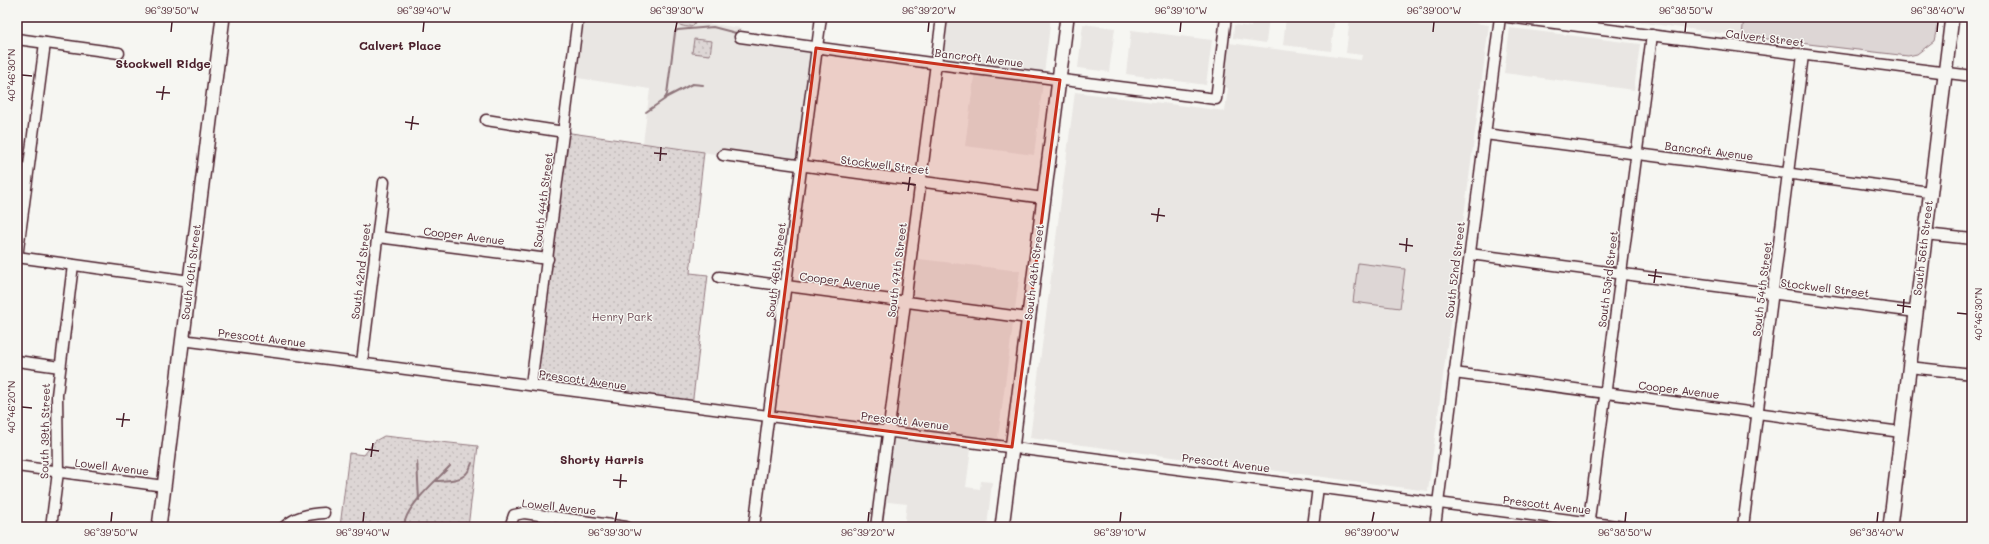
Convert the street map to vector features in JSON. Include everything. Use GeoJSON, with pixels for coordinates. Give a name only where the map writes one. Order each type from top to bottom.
{"type":"FeatureCollection","features":[{"type":"Feature","properties":{"kind":"main road","name":"South 40th Street"},"geometry":{"type":"LineString","coordinates":[[159,527],[223,17]]}},
{"type":"Feature","properties":{"kind":"main road","name":"South 48th Street"},"geometry":{"type":"LineString","coordinates":[[1002,527],[1068,17]]}},
{"type":"Feature","properties":{"kind":"main road","name":"South 56th Street"},"geometry":{"type":"LineString","coordinates":[[1890,527],[1952,17]]}},
{"type":"Feature","properties":{"kind":"street","name":"South 44th Street"},"geometry":{"type":"LineString","coordinates":[[531,385],[578,17]]}},
{"type":"Feature","properties":{"kind":"street","name":"South 46th Street"},"geometry":{"type":"LineString","coordinates":[[754,527],[820,17]]}},
{"type":"Feature","properties":{"kind":"street","name":"South 47th Street"},"geometry":{"type":"LineString","coordinates":[[876,527],[942,17]]}},
{"type":"Feature","properties":{"kind":"street","name":"Bancroft Avenue"},"geometry":{"type":"LineString","coordinates":[[740,37],[936,64],[1216,99],[1226,17]]}},
{"type":"Feature","properties":{"kind":"street","name":"South 52nd Street"},"geometry":{"type":"LineString","coordinates":[[1435,527],[1500,17]]}},
{"type":"Feature","properties":{"kind":"street","name":"Calvert Street"},"geometry":{"type":"LineString","coordinates":[[1508,17],[1972,76]]}},
{"type":"Feature","properties":{"kind":"street","name":"South 53rd Street"},"geometry":{"type":"LineString","coordinates":[[1589,525],[1652,35]]}},
{"type":"Feature","properties":{"kind":"street"},"geometry":{"type":"LineString","coordinates":[[17,39],[119,53]]}},
{"type":"Feature","properties":{"kind":"street"},"geometry":{"type":"LineString","coordinates":[[45,43],[17,257],[190,281]]}},
{"type":"Feature","properties":{"kind":"street","name":"South 54th Street"},"geometry":{"type":"LineString","coordinates":[[1743,527],[1803,55]]}},
{"type":"Feature","properties":{"kind":"street"},"geometry":{"type":"LineString","coordinates":[[486,120],[564,132]]}},
{"type":"Feature","properties":{"kind":"street","name":"Bancroft Avenue"},"geometry":{"type":"LineString","coordinates":[[1485,134],[1930,192]]}},
{"type":"Feature","properties":{"kind":"street","name":"Stockwell Street"},"geometry":{"type":"LineString","coordinates":[[723,155],[801,167],[1044,198]]}},
{"type":"Feature","properties":{"kind":"street","name":"South 42nd Street"},"geometry":{"type":"LineString","coordinates":[[362,363],[384,182]]}},
{"type":"Feature","properties":{"kind":"street"},"geometry":{"type":"LineString","coordinates":[[1925,234],[1972,240]]}},
{"type":"Feature","properties":{"kind":"street","name":"Cooper Avenue"},"geometry":{"type":"LineString","coordinates":[[378,237],[548,259]]}},
{"type":"Feature","properties":{"kind":"street","name":"Stockwell Street"},"geometry":{"type":"LineString","coordinates":[[1470,254],[1916,312]]}},
{"type":"Feature","properties":{"kind":"street","name":"South 39th Street"},"geometry":{"type":"LineString","coordinates":[[51,527],[58,472],[57,395],[73,265]]}},
{"type":"Feature","properties":{"kind":"street","name":"Cooper Avenue"},"geometry":{"type":"LineString","coordinates":[[720,278],[1028,318]]}},
{"type":"Feature","properties":{"kind":"street","name":"Prescott Avenue"},"geometry":{"type":"LineString","coordinates":[[182,340],[1318,487],[1589,525],[1624,527]]}},
{"type":"Feature","properties":{"kind":"street"},"geometry":{"type":"LineString","coordinates":[[17,361],[60,367]]}},
{"type":"Feature","properties":{"kind":"street"},"geometry":{"type":"LineString","coordinates":[[1909,367],[1972,374]]}},
{"type":"Feature","properties":{"kind":"street","name":"Cooper Avenue"},"geometry":{"type":"LineString","coordinates":[[1454,373],[1901,432]]}},
{"type":"Feature","properties":{"kind":"street","name":"Lowell Avenue"},"geometry":{"type":"LineString","coordinates":[[17,466],[164,486]]}},
{"type":"Feature","properties":{"kind":"street"},"geometry":{"type":"LineString","coordinates":[[1313,527],[1318,487]]}},
{"type":"Feature","properties":{"kind":"street"},"geometry":{"type":"LineString","coordinates":[[284,527],[294,520],[308,514],[324,513]]}},
{"type":"Feature","properties":{"kind":"street","name":"Lowell Avenue"},"geometry":{"type":"LineString","coordinates":[[510,527],[514,515],[524,513],[626,527]]}},
{"type":"Feature","properties":{"kind":"highlighted area"},"geometry":{"type":"Polygon","coordinates":[[[816,48],[1060,80],[1012,447],[769,416],[816,48]]]}},
{"type":"Feature","properties":{"kind":"shaded area"},"geometry":{"type":"Polygon","coordinates":[[[578,17],[698,17],[697,22],[741,28],[740,37],[816,48],[801,167],[643,143],[650,89],[571,77],[578,17]]]}},
{"type":"Feature","properties":{"kind":"shaded area"},"geometry":{"type":"Polygon","coordinates":[[[942,17],[1051,17],[1034,155],[965,146],[975,70],[936,64],[942,17]]]}},
{"type":"Feature","properties":{"kind":"shaded area"},"geometry":{"type":"Polygon","coordinates":[[[1253,17],[1269,17],[1266,43],[1233,38],[1234,25],[1251,27],[1253,17]]]}},
{"type":"Feature","properties":{"kind":"shaded area"},"geometry":{"type":"Polygon","coordinates":[[[1286,17],[1335,17],[1331,51],[1283,45],[1286,17]]]}},
{"type":"Feature","properties":{"kind":"shaded area"},"geometry":{"type":"Polygon","coordinates":[[[1350,17],[1431,17],[1489,25],[1428,491],[1030,438],[1075,92],[1225,111],[1228,88],[1223,87],[1229,43],[1361,60],[1362,55],[1346,53],[1350,17]]]}},
{"type":"Feature","properties":{"kind":"shaded area"},"geometry":{"type":"Polygon","coordinates":[[[1597,17],[1939,17],[1934,41],[1917,54],[1908,56],[1597,17]]]}},
{"type":"Feature","properties":{"kind":"shaded area"},"geometry":{"type":"Polygon","coordinates":[[[1083,24],[1115,28],[1109,72],[1078,68],[1083,24]]]}},
{"type":"Feature","properties":{"kind":"shaded area"},"geometry":{"type":"Polygon","coordinates":[[[1510,28],[1640,44],[1634,90],[1504,73],[1510,28]]]}},
{"type":"Feature","properties":{"kind":"shaded area"},"geometry":{"type":"Polygon","coordinates":[[[1131,30],[1212,40],[1206,85],[1126,74],[1131,30]]]}},
{"type":"Feature","properties":{"kind":"shaded area"},"geometry":{"type":"Polygon","coordinates":[[[911,258],[1020,271],[997,445],[972,442],[966,487],[980,489],[981,481],[992,482],[987,527],[904,527],[907,504],[879,501],[911,258]]]}},
{"type":"Feature","properties":{"kind":"green space"},"geometry":{"type":"Polygon","coordinates":[[[673,17],[696,17],[694,25],[691,27],[676,23],[672,20],[673,17]]]}},
{"type":"Feature","properties":{"kind":"green space"},"geometry":{"type":"Polygon","coordinates":[[[1744,17],[1939,17],[1934,41],[1917,54],[1908,56],[1742,36],[1744,17]]]}},
{"type":"Feature","properties":{"kind":"green space"},"geometry":{"type":"Polygon","coordinates":[[[694,39],[712,41],[710,55],[692,53],[694,39]]]}},
{"type":"Feature","properties":{"kind":"green space","name":"Henry Park"},"geometry":{"type":"Polygon","coordinates":[[[564,132],[704,152],[690,273],[708,275],[692,406],[531,385],[564,132]]]}},
{"type":"Feature","properties":{"kind":"green space"},"geometry":{"type":"Polygon","coordinates":[[[1358,263],[1405,269],[1400,308],[1353,302],[1358,263]]]}},
{"type":"Feature","properties":{"kind":"green space"},"geometry":{"type":"Polygon","coordinates":[[[384,436],[478,446],[468,527],[340,527],[349,453],[364,455],[375,441],[384,436]]]}},
{"type":"Feature","properties":{"kind":"waterway"},"geometry":{"type":"LineString","coordinates":[[646,112],[665,99],[667,94],[675,33],[677,30],[713,27],[736,33],[737,36]]}},
{"type":"Feature","properties":{"kind":"waterway"},"geometry":{"type":"LineString","coordinates":[[665,98],[692,84],[703,85]]}},
{"type":"Feature","properties":{"kind":"waterway"},"geometry":{"type":"LineString","coordinates":[[417,461],[419,500]]}},
{"type":"Feature","properties":{"kind":"waterway"},"geometry":{"type":"LineString","coordinates":[[436,481],[458,479],[466,474],[472,463]]}},
{"type":"Feature","properties":{"kind":"waterway"},"geometry":{"type":"LineString","coordinates":[[404,526],[406,519],[415,503],[450,466]]}},
{"type":"Feature","properties":{"kind":"district","name":"Calvert Place"},"geometry":{"type":"Point","coordinates":[400,46]}},
{"type":"Feature","properties":{"kind":"district","name":"Stockwell Ridge"},"geometry":{"type":"Point","coordinates":[163,64]}},
{"type":"Feature","properties":{"kind":"district","name":"Shorty Harris"},"geometry":{"type":"Point","coordinates":[602,460]}}]}
